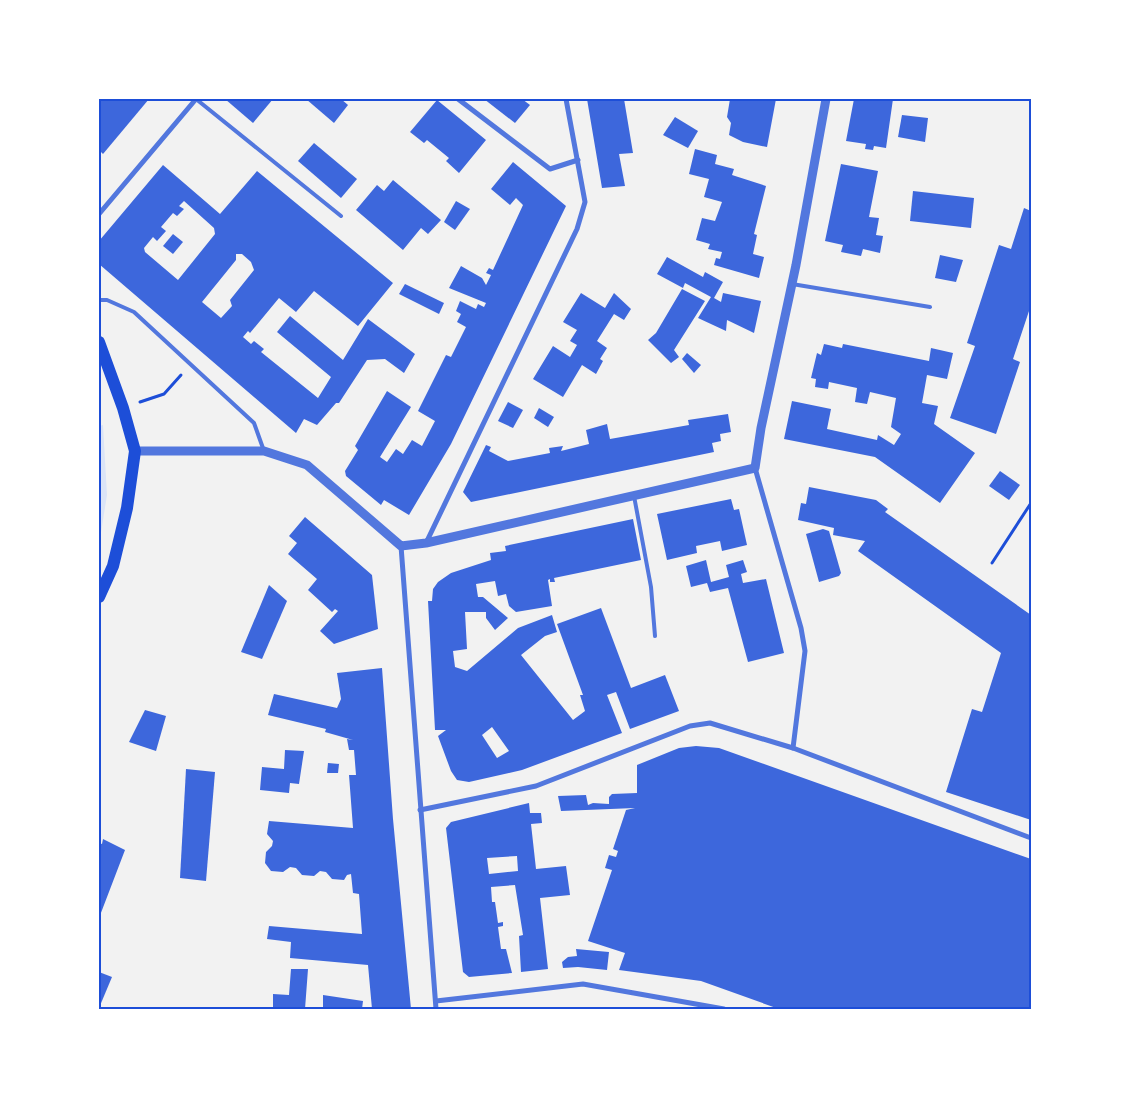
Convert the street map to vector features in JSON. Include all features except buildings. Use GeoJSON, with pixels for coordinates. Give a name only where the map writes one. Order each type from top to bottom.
{"type":"FeatureCollection","features":[{"type":"Feature","properties":{"kind":"main road"},"geometry":{"type":"LineString","coordinates":[[99,342],[123,408],[135,451],[127,508],[113,566],[99,597]]}},
{"type":"Feature","properties":{"kind":"street"},"geometry":{"type":"LineString","coordinates":[[99,214],[196,99]]}},
{"type":"Feature","properties":{"kind":"street"},"geometry":{"type":"LineString","coordinates":[[458,99],[550,169],[578,160]]}},
{"type":"Feature","properties":{"kind":"street"},"geometry":{"type":"LineString","coordinates":[[426,543],[577,229],[585,202],[566,99]]}},
{"type":"Feature","properties":{"kind":"street"},"geometry":{"type":"LineString","coordinates":[[793,748],[805,651],[801,628],[755,468],[761,428],[792,284],[826,99]]}},
{"type":"Feature","properties":{"kind":"street"},"geometry":{"type":"LineString","coordinates":[[135,451],[264,450],[307,465],[401,546],[436,1009]]}},
{"type":"Feature","properties":{"kind":"street"},"geometry":{"type":"LineString","coordinates":[[401,546],[426,543],[755,468]]}},
{"type":"Feature","properties":{"kind":"street"},"geometry":{"type":"LineString","coordinates":[[420,810],[536,786],[690,726],[710,723],[793,748],[1031,838]]}},
{"type":"Feature","properties":{"kind":"street"},"geometry":{"type":"LineString","coordinates":[[436,1002],[583,984],[724,1009]]}},
{"type":"Feature","properties":{"kind":"lane"},"geometry":{"type":"LineString","coordinates":[[196,99],[341,216]]}},
{"type":"Feature","properties":{"kind":"lane"},"geometry":{"type":"LineString","coordinates":[[792,284],[930,307]]}},
{"type":"Feature","properties":{"kind":"lane"},"geometry":{"type":"LineString","coordinates":[[99,300],[107,300],[134,312],[254,423],[264,450]]}},
{"type":"Feature","properties":{"kind":"lane"},"geometry":{"type":"LineString","coordinates":[[634,496],[651,587],[655,636]]}},
{"type":"Feature","properties":{"kind":"path"},"geometry":{"type":"LineString","coordinates":[[123,408],[164,394],[191,364]]}},
{"type":"Feature","properties":{"kind":"path"},"geometry":{"type":"LineString","coordinates":[[992,563],[1031,503]]}},
{"type":"Feature","properties":{"kind":"shaded area"},"geometry":{"type":"Polygon","coordinates":[[[103,425],[107,495],[99,545],[99,426],[103,425]]]}}]}
